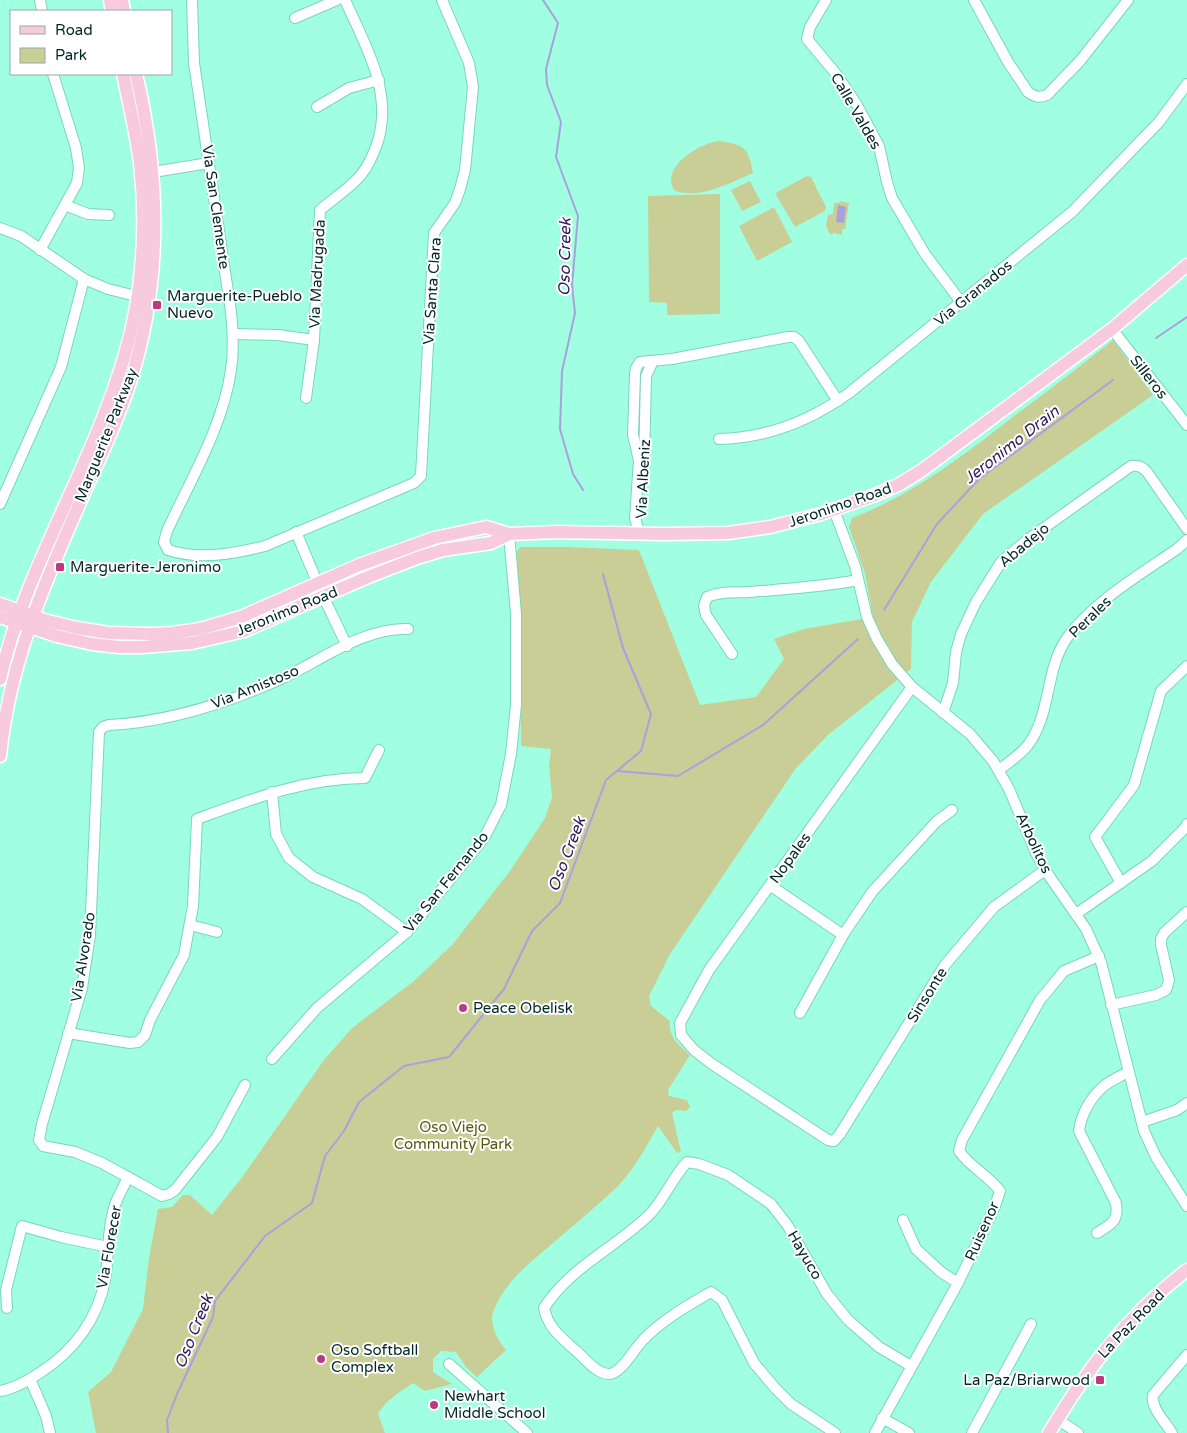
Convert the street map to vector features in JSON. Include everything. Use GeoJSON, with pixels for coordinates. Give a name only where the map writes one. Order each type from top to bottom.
{"type":"FeatureCollection","features":[{"type":"Feature","properties":{"kind":"main road","name":"Marguerite Parkway"},"geometry":{"type":"LineString","coordinates":[[123,75],[136,140],[147,173]]}},
{"type":"Feature","properties":{"kind":"main road","name":"Marguerite Parkway"},"geometry":{"type":"LineString","coordinates":[[0,679],[24,619],[131,380],[144,328],[142,207],[147,173],[147,128],[136,75]]}},
{"type":"Feature","properties":{"kind":"main road","name":"Jeronimo Road"},"geometry":{"type":"LineString","coordinates":[[0,617],[24,619],[109,633],[172,633],[241,617],[359,565],[434,538],[486,527],[509,534],[556,532],[728,533],[770,527],[834,510],[890,488],[921,471],[1112,329],[1187,265]]}},
{"type":"Feature","properties":{"kind":"main road","name":"Jeronimo Road"},"geometry":{"type":"LineString","coordinates":[[0,604],[24,619],[58,636],[92,644],[119,647],[166,646],[192,643],[244,631],[368,577],[417,558],[443,550],[491,542],[509,534]]}},
{"type":"Feature","properties":{"kind":"main road","name":"Marguerite Parkway"},"geometry":{"type":"LineString","coordinates":[[0,756],[6,708],[24,619]]}},
{"type":"Feature","properties":{"kind":"main road","name":"La Paz Road"},"geometry":{"type":"LineString","coordinates":[[1049,1433],[1088,1371],[1116,1336],[1149,1302],[1187,1270]]}},
{"type":"Feature","properties":{"kind":"street","name":"Via San Clemente"},"geometry":{"type":"LineString","coordinates":[[192,0],[194,64],[233,334],[231,370],[226,395],[213,433],[164,542],[168,550],[180,554],[240,553],[265,546],[296,532]]}},
{"type":"Feature","properties":{"kind":"street"},"geometry":{"type":"LineString","coordinates":[[295,18],[337,0]]}},
{"type":"Feature","properties":{"kind":"street","name":"Via Madrugada"},"geometry":{"type":"LineString","coordinates":[[306,398],[314,340],[320,210],[362,174],[370,162],[381,131],[382,115],[377,72],[345,0]]}},
{"type":"Feature","properties":{"kind":"street","name":"Via Santa Clara"},"geometry":{"type":"LineString","coordinates":[[296,532],[414,482],[421,476],[434,233],[455,203],[460,189],[465,170],[473,87],[469,63],[442,0]]}},
{"type":"Feature","properties":{"kind":"street","name":"Calle Valdes"},"geometry":{"type":"LineString","coordinates":[[826,0],[810,27],[807,38],[838,75],[857,105],[879,146],[892,198],[925,254],[962,302]]}},
{"type":"Feature","properties":{"kind":"street"},"geometry":{"type":"LineString","coordinates":[[974,0],[1008,62],[1028,92],[1032,96],[1041,97],[1047,95],[1080,61],[1128,0]]}},
{"type":"Feature","properties":{"kind":"street"},"geometry":{"type":"LineString","coordinates":[[40,250],[77,183],[79,168],[76,148],[53,75]]}},
{"type":"Feature","properties":{"kind":"street"},"geometry":{"type":"LineString","coordinates":[[316,107],[349,88],[379,80]]}},
{"type":"Feature","properties":{"kind":"street","name":"Via Granados"},"geometry":{"type":"LineString","coordinates":[[720,439],[749,438],[792,425],[838,401],[1080,205],[1159,122],[1187,84]]}},
{"type":"Feature","properties":{"kind":"street"},"geometry":{"type":"LineString","coordinates":[[147,173],[209,163]]}},
{"type":"Feature","properties":{"kind":"street"},"geometry":{"type":"LineString","coordinates":[[65,205],[88,214],[108,216]]}},
{"type":"Feature","properties":{"kind":"street"},"geometry":{"type":"LineString","coordinates":[[0,228],[20,236],[84,279],[108,289],[143,298]]}},
{"type":"Feature","properties":{"kind":"street"},"geometry":{"type":"LineString","coordinates":[[0,504],[61,367],[84,279]]}},
{"type":"Feature","properties":{"kind":"street","name":"Silleros"},"geometry":{"type":"LineString","coordinates":[[1112,329],[1187,425]]}},
{"type":"Feature","properties":{"kind":"street"},"geometry":{"type":"LineString","coordinates":[[233,334],[278,335],[314,340]]}},
{"type":"Feature","properties":{"kind":"street","name":"Via Albeniz"},"geometry":{"type":"LineString","coordinates":[[639,533],[635,518],[639,461],[633,435],[635,374],[640,362],[683,357],[794,337],[799,341],[838,401]]}},
{"type":"Feature","properties":{"kind":"street","name":"Via Albeniz"},"geometry":{"type":"LineString","coordinates":[[639,533],[642,518],[646,376],[653,361]]}},
{"type":"Feature","properties":{"kind":"street"},"geometry":{"type":"LineString","coordinates":[[634,401],[646,401]]}},
{"type":"Feature","properties":{"kind":"street","name":"Abadejo"},"geometry":{"type":"LineString","coordinates":[[943,713],[951,693],[956,652],[961,634],[976,602],[1001,562],[1027,540],[1131,466],[1145,469],[1187,528]]}},
{"type":"Feature","properties":{"kind":"street","name":"Arbolitos"},"geometry":{"type":"LineString","coordinates":[[834,510],[858,580],[867,617],[877,640],[892,664],[912,687],[975,738],[999,770],[1045,870],[1086,929],[1099,956],[1142,1122],[1156,1157],[1187,1206]]}},
{"type":"Feature","properties":{"kind":"street"},"geometry":{"type":"LineString","coordinates":[[296,532],[347,646]]}},
{"type":"Feature","properties":{"kind":"street","name":"Via San Fernando"},"geometry":{"type":"LineString","coordinates":[[272,1059],[317,1008],[407,932],[484,838],[501,805],[511,754],[516,705],[516,614],[509,534]]}},
{"type":"Feature","properties":{"kind":"street","name":"Perales"},"geometry":{"type":"LineString","coordinates":[[999,770],[1032,741],[1040,725],[1056,657],[1067,638],[1104,601],[1178,550],[1187,540]]}},
{"type":"Feature","properties":{"kind":"street"},"geometry":{"type":"LineString","coordinates":[[732,654],[706,615],[704,606],[707,597],[716,592],[738,593],[824,586],[858,580]]}},
{"type":"Feature","properties":{"kind":"street","name":"Via Amistoso"},"geometry":{"type":"LineString","coordinates":[[100,732],[103,727],[109,725],[149,721],[201,710],[283,678],[361,638],[394,629],[408,630]]}},
{"type":"Feature","properties":{"kind":"street"},"geometry":{"type":"LineString","coordinates":[[1122,883],[1095,837],[1134,784],[1161,691],[1187,666]]}},
{"type":"Feature","properties":{"kind":"street","name":"Nopales"},"geometry":{"type":"LineString","coordinates":[[681,1035],[680,1023],[709,970],[912,687]]}},
{"type":"Feature","properties":{"kind":"street","name":"Via Alvorado"},"geometry":{"type":"LineString","coordinates":[[100,732],[90,935],[82,988],[39,1140],[43,1146],[75,1152],[102,1163],[128,1177]]}},
{"type":"Feature","properties":{"kind":"street"},"geometry":{"type":"LineString","coordinates":[[68,1033],[130,1043],[138,1042],[144,1035],[184,955],[193,906],[198,819],[272,792],[323,780],[365,778],[379,750]]}},
{"type":"Feature","properties":{"kind":"street"},"geometry":{"type":"LineString","coordinates":[[272,792],[276,834],[289,858],[313,877],[362,899],[407,932]]}},
{"type":"Feature","properties":{"kind":"street"},"geometry":{"type":"LineString","coordinates":[[800,1013],[843,935],[872,892],[936,822],[952,810]]}},
{"type":"Feature","properties":{"kind":"street"},"geometry":{"type":"LineString","coordinates":[[1076,914],[1152,861],[1187,824]]}},
{"type":"Feature","properties":{"kind":"street","name":"Sinsonte"},"geometry":{"type":"LineString","coordinates":[[681,1035],[694,1050],[712,1064],[828,1140],[834,1141],[945,965],[994,907],[1045,870]]}},
{"type":"Feature","properties":{"kind":"street"},"geometry":{"type":"LineString","coordinates":[[771,886],[843,935]]}},
{"type":"Feature","properties":{"kind":"street"},"geometry":{"type":"LineString","coordinates":[[1111,1005],[1156,995],[1166,990],[1169,980],[1161,945],[1162,939],[1164,933],[1187,912]]}},
{"type":"Feature","properties":{"kind":"street"},"geometry":{"type":"LineString","coordinates":[[190,925],[217,932]]}},
{"type":"Feature","properties":{"kind":"street","name":"Ruisenor"},"geometry":{"type":"LineString","coordinates":[[875,1433],[958,1283],[1000,1192],[993,1182],[965,1161],[958,1151],[962,1140],[1040,1000],[1064,971],[1099,956]]}},
{"type":"Feature","properties":{"kind":"street"},"geometry":{"type":"LineString","coordinates":[[1097,1234],[1114,1222],[1118,1214],[1116,1204],[1079,1131],[1080,1122],[1088,1104],[1104,1085],[1128,1072]]}},
{"type":"Feature","properties":{"kind":"street"},"geometry":{"type":"LineString","coordinates":[[128,1177],[162,1196],[175,1190],[207,1151],[245,1085]]}},
{"type":"Feature","properties":{"kind":"street"},"geometry":{"type":"LineString","coordinates":[[1142,1122],[1177,1110],[1187,1103]]}},
{"type":"Feature","properties":{"kind":"street","name":"Hayuco"},"geometry":{"type":"LineString","coordinates":[[834,1433],[791,1404],[775,1388],[754,1363],[722,1300],[711,1292],[662,1322],[642,1340],[619,1371],[608,1374],[599,1370],[559,1335],[547,1321],[544,1308],[551,1297],[572,1275],[628,1233],[651,1213],[677,1172],[686,1162],[699,1164],[728,1175],[771,1204],[788,1226],[827,1294],[848,1320],[879,1347],[911,1366]]}},
{"type":"Feature","properties":{"kind":"street","name":"Via Florecer"},"geometry":{"type":"LineString","coordinates":[[0,1391],[30,1379],[50,1366],[86,1330],[97,1306],[105,1281],[114,1207],[128,1177]]}},
{"type":"Feature","properties":{"kind":"street"},"geometry":{"type":"LineString","coordinates":[[902,1220],[916,1249],[941,1272],[958,1283]]}},
{"type":"Feature","properties":{"kind":"street"},"geometry":{"type":"LineString","coordinates":[[7,1308],[6,1290],[22,1226],[108,1247]]}},
{"type":"Feature","properties":{"kind":"street"},"geometry":{"type":"LineString","coordinates":[[972,1433],[1032,1324]]}},
{"type":"Feature","properties":{"kind":"street"},"geometry":{"type":"LineString","coordinates":[[1172,1433],[1153,1404],[1152,1399],[1153,1395],[1187,1355]]}},
{"type":"Feature","properties":{"kind":"street"},"geometry":{"type":"LineString","coordinates":[[449,1364],[527,1433]]}},
{"type":"Feature","properties":{"kind":"street"},"geometry":{"type":"LineString","coordinates":[[30,1379],[46,1416],[50,1433]]}},
{"type":"Feature","properties":{"kind":"street"},"geometry":{"type":"LineString","coordinates":[[882,1418],[908,1433]]}},
{"type":"Feature","properties":{"kind":"street"},"geometry":{"type":"LineString","coordinates":[[1057,1419],[1078,1433]]}},
{"type":"Feature","properties":{"kind":"green space"},"geometry":{"type":"Polygon","coordinates":[[[718,141],[734,144],[744,149],[750,158],[753,173],[715,189],[695,193],[675,191],[671,182],[672,173],[683,158],[701,147],[718,141]]]}},
{"type":"Feature","properties":{"kind":"green space"},"geometry":{"type":"Polygon","coordinates":[[[807,176],[811,177],[826,207],[825,211],[795,227],[776,195],[777,192],[807,176]]]}},
{"type":"Feature","properties":{"kind":"green space"},"geometry":{"type":"Polygon","coordinates":[[[750,181],[761,202],[742,211],[731,190],[750,181]]]}},
{"type":"Feature","properties":{"kind":"green space"},"geometry":{"type":"Polygon","coordinates":[[[720,194],[720,314],[667,315],[667,303],[649,302],[648,196],[720,194]]]}},
{"type":"Feature","properties":{"kind":"green space"},"geometry":{"type":"Polygon","coordinates":[[[840,201],[849,203],[845,229],[842,229],[842,235],[833,233],[832,235],[829,233],[826,225],[828,215],[833,214],[834,203],[839,203],[840,201]]]}},
{"type":"Feature","properties":{"kind":"green space"},"geometry":{"type":"Polygon","coordinates":[[[774,207],[792,242],[757,261],[739,226],[774,207]]]}},
{"type":"Feature","properties":{"kind":"green space","name":"Oso Viejo Community Park"},"geometry":{"type":"Polygon","coordinates":[[[1113,340],[1153,395],[983,514],[931,582],[912,622],[911,669],[828,735],[796,768],[670,954],[649,996],[651,1006],[670,1021],[673,1036],[678,1044],[690,1055],[668,1090],[669,1096],[687,1100],[690,1107],[686,1111],[676,1110],[672,1113],[681,1152],[677,1153],[658,1126],[635,1165],[618,1186],[515,1277],[497,1302],[492,1317],[495,1333],[506,1350],[477,1377],[466,1367],[456,1352],[441,1351],[433,1359],[433,1372],[452,1384],[425,1391],[413,1383],[398,1393],[378,1414],[385,1433],[96,1433],[88,1392],[111,1372],[143,1309],[149,1258],[158,1209],[172,1207],[183,1195],[190,1195],[212,1215],[243,1176],[324,1060],[352,1028],[414,981],[452,945],[510,871],[545,818],[552,797],[549,766],[551,749],[521,746],[520,622],[517,552],[520,547],[639,550],[700,705],[756,697],[784,659],[774,639],[804,629],[873,617],[865,574],[849,527],[852,518],[876,508],[941,470],[982,441],[1113,340]]]}},
{"type":"Feature","properties":{"kind":"shaded area"},"geometry":{"type":"Polygon","coordinates":[[[838,205],[846,207],[844,223],[836,222],[838,205]]]}},
{"type":"Feature","properties":{"kind":"waterway","name":"Oso Creek"},"geometry":{"type":"LineString","coordinates":[[543,0],[558,23],[546,69],[547,85],[561,122],[556,157],[578,216],[572,285],[575,313],[562,371],[560,429],[573,474],[583,490]]}},
{"type":"Feature","properties":{"kind":"waterway","name":"Jeronimo Drain"},"geometry":{"type":"LineString","coordinates":[[1156,338],[1187,317]]}},
{"type":"Feature","properties":{"kind":"waterway","name":"Jeronimo Drain"},"geometry":{"type":"LineString","coordinates":[[884,610],[937,524],[979,479],[1113,380]]}},
{"type":"Feature","properties":{"kind":"waterway","name":"Oso Creek"},"geometry":{"type":"LineString","coordinates":[[168,1433],[167,1420],[213,1317],[215,1301],[265,1236],[312,1203],[325,1156],[344,1131],[359,1102],[404,1066],[449,1057],[504,989],[532,931],[560,903],[606,780],[641,751],[651,714],[623,648],[603,574]]}},
{"type":"Feature","properties":{"kind":"waterway","name":"Jeronimo Drain"},"geometry":{"type":"LineString","coordinates":[[618,771],[678,776],[763,725],[858,639]]}},
{"type":"Feature","properties":{"kind":"place","name":"Marguerite-Pueblo Nuevo"},"geometry":{"type":"Point","coordinates":[157,305]}},
{"type":"Feature","properties":{"kind":"place","name":"Marguerite-Jeronimo"},"geometry":{"type":"Point","coordinates":[60,567]}},
{"type":"Feature","properties":{"kind":"place","name":"Peace Obelisk"},"geometry":{"type":"Point","coordinates":[463,1008]}},
{"type":"Feature","properties":{"kind":"place","name":"Oso Softball Complex"},"geometry":{"type":"Point","coordinates":[321,1359]}},
{"type":"Feature","properties":{"kind":"place","name":"La Paz/Briarwood"},"geometry":{"type":"Point","coordinates":[1100,1380]}},
{"type":"Feature","properties":{"kind":"place","name":"Newhart Middle School"},"geometry":{"type":"Point","coordinates":[434,1405]}}]}
